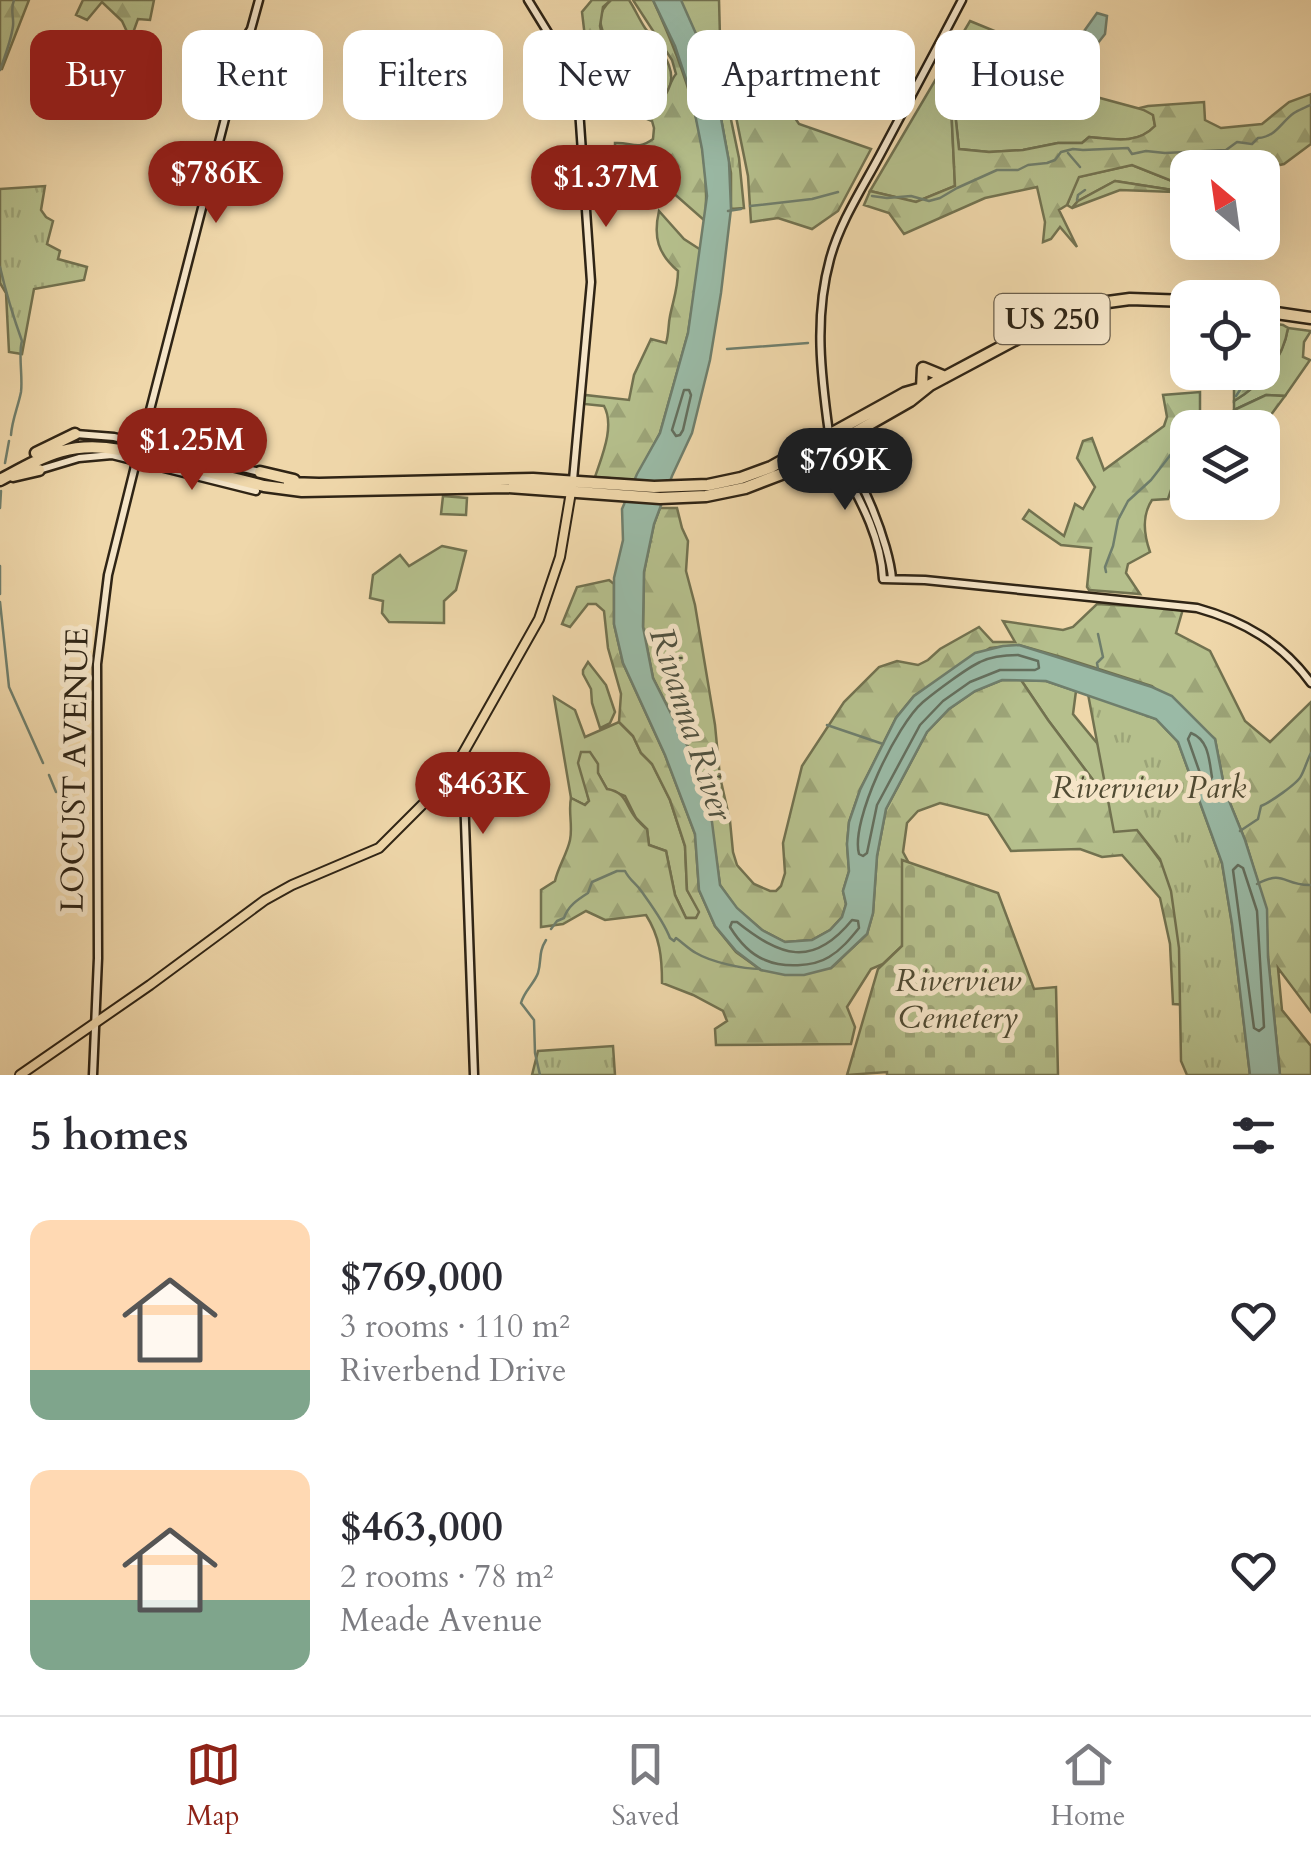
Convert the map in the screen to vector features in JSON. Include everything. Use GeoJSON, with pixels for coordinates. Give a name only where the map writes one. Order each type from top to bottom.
{"type":"FeatureCollection","features":[{"type":"Feature","properties":{"kind":"highway","name":"US 250"},"geometry":{"type":"LineString","coordinates":[[673,492],[748,476],[832,440],[910,401],[926,386],[1043,323],[1082,308],[1139,298],[1170,301]]}},
{"type":"Feature","properties":{"kind":"highway"},"geometry":{"type":"LineString","coordinates":[[1280,314],[1311,318]]}},
{"type":"Feature","properties":{"kind":"highway"},"geometry":{"type":"LineString","coordinates":[[926,386],[922,368],[944,377]]}},
{"type":"Feature","properties":{"kind":"highway"},"geometry":{"type":"LineString","coordinates":[[36,453],[75,434]]}},
{"type":"Feature","properties":{"kind":"highway","name":"US 250"},"geometry":{"type":"LineString","coordinates":[[2,477],[36,453],[59,445],[94,441],[317,488],[380,482],[533,478],[593,487],[717,494],[760,484],[832,440]]}},
{"type":"Feature","properties":{"kind":"highway","name":"US 250"},"geometry":{"type":"LineString","coordinates":[[2,477],[52,453],[97,446],[264,486],[572,485]]}},
{"type":"Feature","properties":{"kind":"highway"},"geometry":{"type":"LineString","coordinates":[[2,477],[39,470]]}},
{"type":"Feature","properties":{"kind":"highway"},"geometry":{"type":"LineString","coordinates":[[260,472],[317,488]]}},
{"type":"Feature","properties":{"kind":"highway"},"geometry":{"type":"LineString","coordinates":[[256,491],[290,494],[317,488]]}},
{"type":"Feature","properties":{"kind":"main road"},"geometry":{"type":"LineString","coordinates":[[20,1075],[265,900],[379,848],[439,788],[543,609],[560,557],[572,485]]}},
{"type":"Feature","properties":{"kind":"street","name":"LOCUST AVENUE"},"geometry":{"type":"LineString","coordinates":[[94,1075],[98,960],[96,712],[98,649],[108,575],[242,54],[260,0]]}},
{"type":"Feature","properties":{"kind":"street"},"geometry":{"type":"LineString","coordinates":[[528,0],[563,57],[579,109],[591,282],[572,485]]}},
{"type":"Feature","properties":{"kind":"street"},"geometry":{"type":"LineString","coordinates":[[962,0],[852,205],[833,249],[823,294],[820,363],[832,440],[844,453],[873,510],[888,552],[888,579],[1197,608],[1260,634],[1286,653],[1311,682]]}},
{"type":"Feature","properties":{"kind":"street"},"geometry":{"type":"LineString","coordinates":[[75,434],[100,435],[260,472]]}},
{"type":"Feature","properties":{"kind":"street"},"geometry":{"type":"LineString","coordinates":[[39,470],[92,456],[112,455],[256,491]]}},
{"type":"Feature","properties":{"kind":"street"},"geometry":{"type":"LineString","coordinates":[[458,761],[463,766],[474,1075]]}},
{"type":"Feature","properties":{"kind":"green space"},"geometry":{"type":"Polygon","coordinates":[[[0,0],[29,0],[2,69],[0,69],[0,0]]]}},
{"type":"Feature","properties":{"kind":"green space"},"geometry":{"type":"Polygon","coordinates":[[[83,0],[154,0],[150,20],[138,19],[134,30],[126,30],[102,2],[87,20],[76,15],[83,0]]]}},
{"type":"Feature","properties":{"kind":"green space"},"geometry":{"type":"Polygon","coordinates":[[[592,0],[611,0],[603,7],[601,30],[584,30],[582,12],[592,0]]]}},
{"type":"Feature","properties":{"kind":"green space"},"geometry":{"type":"Polygon","coordinates":[[[611,0],[629,0],[646,30],[602,30],[600,18],[611,0]]]}},
{"type":"Feature","properties":{"kind":"green space"},"geometry":{"type":"Polygon","coordinates":[[[633,0],[653,0],[666,30],[652,30],[633,0]]]}},
{"type":"Feature","properties":{"kind":"green space"},"geometry":{"type":"Polygon","coordinates":[[[680,0],[719,0],[720,30],[694,30],[680,0]]]}},
{"type":"Feature","properties":{"kind":"green space"},"geometry":{"type":"Polygon","coordinates":[[[970,21],[992,30],[965,30],[970,21]]]}},
{"type":"Feature","properties":{"kind":"green space"},"geometry":{"type":"Polygon","coordinates":[[[667,32],[687,86],[687,120],[697,120],[700,135],[705,221],[615,149],[615,143],[647,143],[653,139],[650,120],[667,120],[667,93],[676,74],[667,52],[667,32]]]}},
{"type":"Feature","properties":{"kind":"green space"},"geometry":{"type":"Polygon","coordinates":[[[667,60],[671,72],[667,92],[667,60]]]}},
{"type":"Feature","properties":{"kind":"green space"},"geometry":{"type":"Polygon","coordinates":[[[935,80],[935,120],[952,120],[955,186],[916,202],[870,191],[915,120],[935,80]]]}},
{"type":"Feature","properties":{"kind":"green space"},"geometry":{"type":"Polygon","coordinates":[[[1311,94],[1311,144],[1284,164],[1280,165],[1280,150],[1170,150],[1170,180],[1132,165],[1079,177],[1067,205],[1059,210],[1077,247],[1060,227],[1051,239],[1043,242],[1045,222],[1037,187],[985,198],[904,234],[889,213],[864,205],[870,191],[916,202],[955,186],[952,120],[956,120],[959,149],[1023,150],[1082,143],[1089,137],[1140,136],[1155,126],[1153,115],[1140,108],[1148,106],[1204,102],[1205,120],[1221,128],[1262,124],[1289,102],[1311,94]]]}},
{"type":"Feature","properties":{"kind":"green space"},"geometry":{"type":"Polygon","coordinates":[[[1100,98],[1148,111],[1155,126],[1140,136],[1124,139],[1089,137],[1082,143],[1023,150],[959,149],[956,120],[1100,120],[1100,98]]]}},
{"type":"Feature","properties":{"kind":"green space"},"geometry":{"type":"Polygon","coordinates":[[[721,120],[731,120],[744,208],[731,209],[731,173],[721,120]]]}},
{"type":"Feature","properties":{"kind":"green space"},"geometry":{"type":"Polygon","coordinates":[[[737,120],[796,120],[871,149],[838,211],[812,229],[778,218],[751,222],[748,176],[737,120]]]}},
{"type":"Feature","properties":{"kind":"green space"},"geometry":{"type":"Polygon","coordinates":[[[1132,165],[1170,180],[1170,190],[1115,181],[1072,208],[1067,205],[1078,177],[1132,165]]]}},
{"type":"Feature","properties":{"kind":"green space"},"geometry":{"type":"Polygon","coordinates":[[[1115,181],[1170,190],[1120,190],[1072,208],[1115,181]]]}},
{"type":"Feature","properties":{"kind":"green space"},"geometry":{"type":"Polygon","coordinates":[[[45,186],[41,210],[53,221],[47,244],[60,251],[58,259],[87,267],[84,280],[34,289],[22,354],[9,352],[6,293],[0,283],[0,189],[45,186]]]}},
{"type":"Feature","properties":{"kind":"green space"},"geometry":{"type":"Polygon","coordinates":[[[659,211],[684,239],[701,250],[688,333],[660,433],[635,480],[595,477],[606,441],[607,414],[604,406],[584,404],[585,395],[629,400],[634,375],[651,339],[666,343],[667,339],[678,271],[659,244],[659,211]]]}},
{"type":"Feature","properties":{"kind":"green space"},"geometry":{"type":"Polygon","coordinates":[[[1280,325],[1288,328],[1280,353],[1280,325]]]}},
{"type":"Feature","properties":{"kind":"green space"},"geometry":{"type":"Polygon","coordinates":[[[1288,328],[1311,331],[1304,342],[1303,357],[1310,360],[1285,396],[1266,395],[1234,410],[1234,401],[1249,390],[1280,390],[1280,351],[1288,328]]]}},
{"type":"Feature","properties":{"kind":"green space"},"geometry":{"type":"Polygon","coordinates":[[[1234,390],[1249,390],[1234,401],[1234,390]]]}},
{"type":"Feature","properties":{"kind":"green space"},"geometry":{"type":"Polygon","coordinates":[[[1200,392],[1200,410],[1170,410],[1170,493],[1168,499],[1152,500],[1145,525],[1150,552],[1128,564],[1126,573],[1140,594],[1089,590],[1091,548],[1061,545],[1023,519],[1029,510],[1064,536],[1075,504],[1083,509],[1095,487],[1077,458],[1083,441],[1092,438],[1104,470],[1164,426],[1167,417],[1163,395],[1200,392]]]}},
{"type":"Feature","properties":{"kind":"green space"},"geometry":{"type":"Polygon","coordinates":[[[1266,395],[1285,396],[1275,410],[1234,410],[1266,395]]]}},
{"type":"Feature","properties":{"kind":"green space"},"geometry":{"type":"Polygon","coordinates":[[[443,496],[467,498],[466,515],[441,514],[443,496]]]}},
{"type":"Feature","properties":{"kind":"green space"},"geometry":{"type":"Polygon","coordinates":[[[660,508],[677,508],[688,541],[686,571],[695,605],[733,852],[737,865],[754,884],[770,891],[781,886],[785,873],[783,843],[802,766],[844,702],[879,667],[897,661],[918,665],[979,627],[993,642],[1015,642],[1003,621],[1063,630],[1073,627],[1097,604],[1183,609],[1176,633],[1210,651],[1245,721],[1270,742],[1311,702],[1311,1012],[1278,968],[1282,1010],[1311,1046],[1311,1075],[1280,1075],[1266,909],[1225,791],[1215,739],[1152,686],[1061,657],[1019,645],[990,648],[914,696],[896,718],[860,790],[849,822],[849,871],[843,891],[846,904],[842,917],[830,930],[812,940],[785,942],[762,930],[736,908],[720,885],[711,822],[693,757],[653,678],[643,627],[644,572],[660,508]]]}},
{"type":"Feature","properties":{"kind":"green space"},"geometry":{"type":"Polygon","coordinates":[[[442,546],[466,551],[456,590],[444,601],[444,623],[389,622],[382,613],[383,601],[370,598],[373,575],[400,555],[409,566],[442,546]]]}},
{"type":"Feature","properties":{"kind":"green space"},"geometry":{"type":"Polygon","coordinates":[[[609,580],[614,584],[614,624],[623,663],[665,755],[695,834],[699,890],[715,926],[736,952],[761,970],[831,968],[867,934],[886,809],[927,732],[949,709],[975,691],[1002,680],[1021,680],[1102,792],[1116,801],[1182,890],[1188,1005],[1173,1004],[1170,944],[1160,898],[1122,855],[1102,857],[1080,849],[1011,851],[988,815],[940,803],[918,811],[907,823],[903,852],[912,869],[902,946],[883,964],[871,969],[847,1007],[855,1027],[851,1044],[716,1045],[715,1029],[727,1021],[723,1011],[662,983],[659,948],[646,915],[605,920],[586,911],[563,924],[541,927],[541,890],[555,881],[570,840],[571,798],[585,805],[589,801],[578,763],[581,752],[590,752],[607,789],[622,796],[647,829],[649,845],[666,851],[675,895],[686,918],[696,918],[699,912],[687,890],[685,846],[670,800],[652,764],[619,722],[621,694],[608,648],[604,611],[596,604],[588,604],[570,627],[562,624],[577,587],[609,580]]]}},
{"type":"Feature","properties":{"kind":"green space"},"geometry":{"type":"Polygon","coordinates":[[[588,662],[606,685],[615,712],[610,723],[600,728],[591,689],[583,674],[588,662]]]}},
{"type":"Feature","properties":{"kind":"green space"},"geometry":{"type":"Polygon","coordinates":[[[1021,680],[1046,681],[1076,691],[1073,714],[1130,783],[1182,890],[1116,801],[1102,792],[1021,680]]]}},
{"type":"Feature","properties":{"kind":"green space","name":"Riverview Park"},"geometry":{"type":"Polygon","coordinates":[[[1088,694],[1156,719],[1178,742],[1222,863],[1250,1075],[1187,1075],[1181,1061],[1179,948],[1171,891],[1160,859],[1137,830],[1114,832],[1088,694]]]}},
{"type":"Feature","properties":{"kind":"green space"},"geometry":{"type":"Polygon","coordinates":[[[554,697],[575,710],[585,737],[619,722],[652,764],[670,800],[685,846],[687,890],[700,912],[696,918],[686,918],[675,895],[666,851],[649,845],[647,829],[636,818],[625,796],[607,789],[598,773],[585,783],[589,801],[585,805],[571,798],[554,697]]]}},
{"type":"Feature","properties":{"kind":"green space","name":"Riverview Cemetery"},"geometry":{"type":"Polygon","coordinates":[[[902,860],[998,893],[1034,989],[1056,987],[1058,1075],[847,1075],[878,969],[902,946],[902,860]]]}},
{"type":"Feature","properties":{"kind":"green space"},"geometry":{"type":"Polygon","coordinates":[[[613,1046],[615,1075],[532,1075],[538,1051],[613,1046]]]}},
{"type":"Feature","properties":{"kind":"water"},"geometry":{"type":"Polygon","coordinates":[[[653,0],[681,0],[694,30],[687,30],[687,82],[653,0]]]}},
{"type":"Feature","properties":{"kind":"water"},"geometry":{"type":"Polygon","coordinates":[[[1097,13],[1107,16],[1105,34],[1100,40],[1100,30],[1085,30],[1097,13]]]}},
{"type":"Feature","properties":{"kind":"water"},"geometry":{"type":"Polygon","coordinates":[[[696,120],[721,120],[729,162],[731,209],[721,293],[692,433],[654,524],[644,572],[643,627],[653,678],[693,757],[712,822],[720,885],[737,908],[762,930],[785,942],[812,940],[830,930],[842,917],[846,904],[843,891],[849,871],[849,822],[860,790],[896,718],[914,696],[975,653],[1019,645],[1152,687],[1172,696],[1215,739],[1225,791],[1267,909],[1280,1075],[1250,1075],[1222,863],[1178,742],[1156,719],[1046,681],[1002,680],[975,691],[949,709],[927,732],[886,809],[867,934],[831,968],[804,975],[761,970],[736,951],[715,926],[699,890],[695,834],[665,755],[623,663],[614,624],[614,578],[623,540],[622,509],[660,433],[688,333],[707,196],[696,120]]]}},
{"type":"Feature","properties":{"kind":"waterway"},"geometry":{"type":"LineString","coordinates":[[0,70],[12,32],[14,0]]}},
{"type":"Feature","properties":{"kind":"waterway"},"geometry":{"type":"LineString","coordinates":[[872,196],[911,196],[929,201],[997,170],[1047,163],[1061,152],[1073,149],[1128,148],[1132,154],[1226,150],[1237,142],[1252,144],[1311,105]]}},
{"type":"Feature","properties":{"kind":"waterway"},"geometry":{"type":"LineString","coordinates":[[1068,153],[1080,167]]}},
{"type":"Feature","properties":{"kind":"waterway"},"geometry":{"type":"LineString","coordinates":[[1077,200],[1085,190]]}},
{"type":"Feature","properties":{"kind":"waterway"},"geometry":{"type":"LineString","coordinates":[[750,206],[838,192]]}},
{"type":"Feature","properties":{"kind":"waterway"},"geometry":{"type":"LineString","coordinates":[[728,211],[741,209]]}},
{"type":"Feature","properties":{"kind":"waterway"},"geometry":{"type":"LineString","coordinates":[[0,267],[22,341],[21,392],[11,435]]}},
{"type":"Feature","properties":{"kind":"waterway"},"geometry":{"type":"LineString","coordinates":[[727,349],[808,343]]}},
{"type":"Feature","properties":{"kind":"waterway"},"geometry":{"type":"LineString","coordinates":[[1236,396],[1240,390]]}},
{"type":"Feature","properties":{"kind":"waterway"},"geometry":{"type":"LineString","coordinates":[[5,463],[9,441]]}},
{"type":"Feature","properties":{"kind":"waterway"},"geometry":{"type":"LineString","coordinates":[[1106,572],[1118,520],[1128,501],[1170,455]]}},
{"type":"Feature","properties":{"kind":"waterway"},"geometry":{"type":"LineString","coordinates":[[0,508],[1,491]]}},
{"type":"Feature","properties":{"kind":"waterway"},"geometry":{"type":"LineString","coordinates":[[0,566],[0,594]]}},
{"type":"Feature","properties":{"kind":"waterway"},"geometry":{"type":"LineString","coordinates":[[0,602],[9,687],[43,763]]}},
{"type":"Feature","properties":{"kind":"waterway"},"geometry":{"type":"LineString","coordinates":[[1098,634],[1103,657],[1097,663],[1098,669]]}},
{"type":"Feature","properties":{"kind":"waterway"},"geometry":{"type":"LineString","coordinates":[[827,725],[883,744]]}},
{"type":"Feature","properties":{"kind":"waterway"},"geometry":{"type":"LineString","coordinates":[[1240,831],[1258,819],[1261,806],[1298,779],[1311,753]]}},
{"type":"Feature","properties":{"kind":"waterway"},"geometry":{"type":"LineString","coordinates":[[49,775],[56,792]]}},
{"type":"Feature","properties":{"kind":"waterway"},"geometry":{"type":"LineString","coordinates":[[551,929],[588,893],[592,882],[625,871],[674,941],[676,938],[710,959],[760,969]]}},
{"type":"Feature","properties":{"kind":"waterway"},"geometry":{"type":"LineString","coordinates":[[1257,884],[1279,878],[1311,885]]}},
{"type":"Feature","properties":{"kind":"waterway"},"geometry":{"type":"LineString","coordinates":[[540,1075],[534,1020],[521,1003],[538,973],[546,940]]}},
{"type":"Feature","properties":{"kind":"water label","name":"Rivanna River"},"geometry":{"type":"Point","coordinates":[691,724]}}]}
